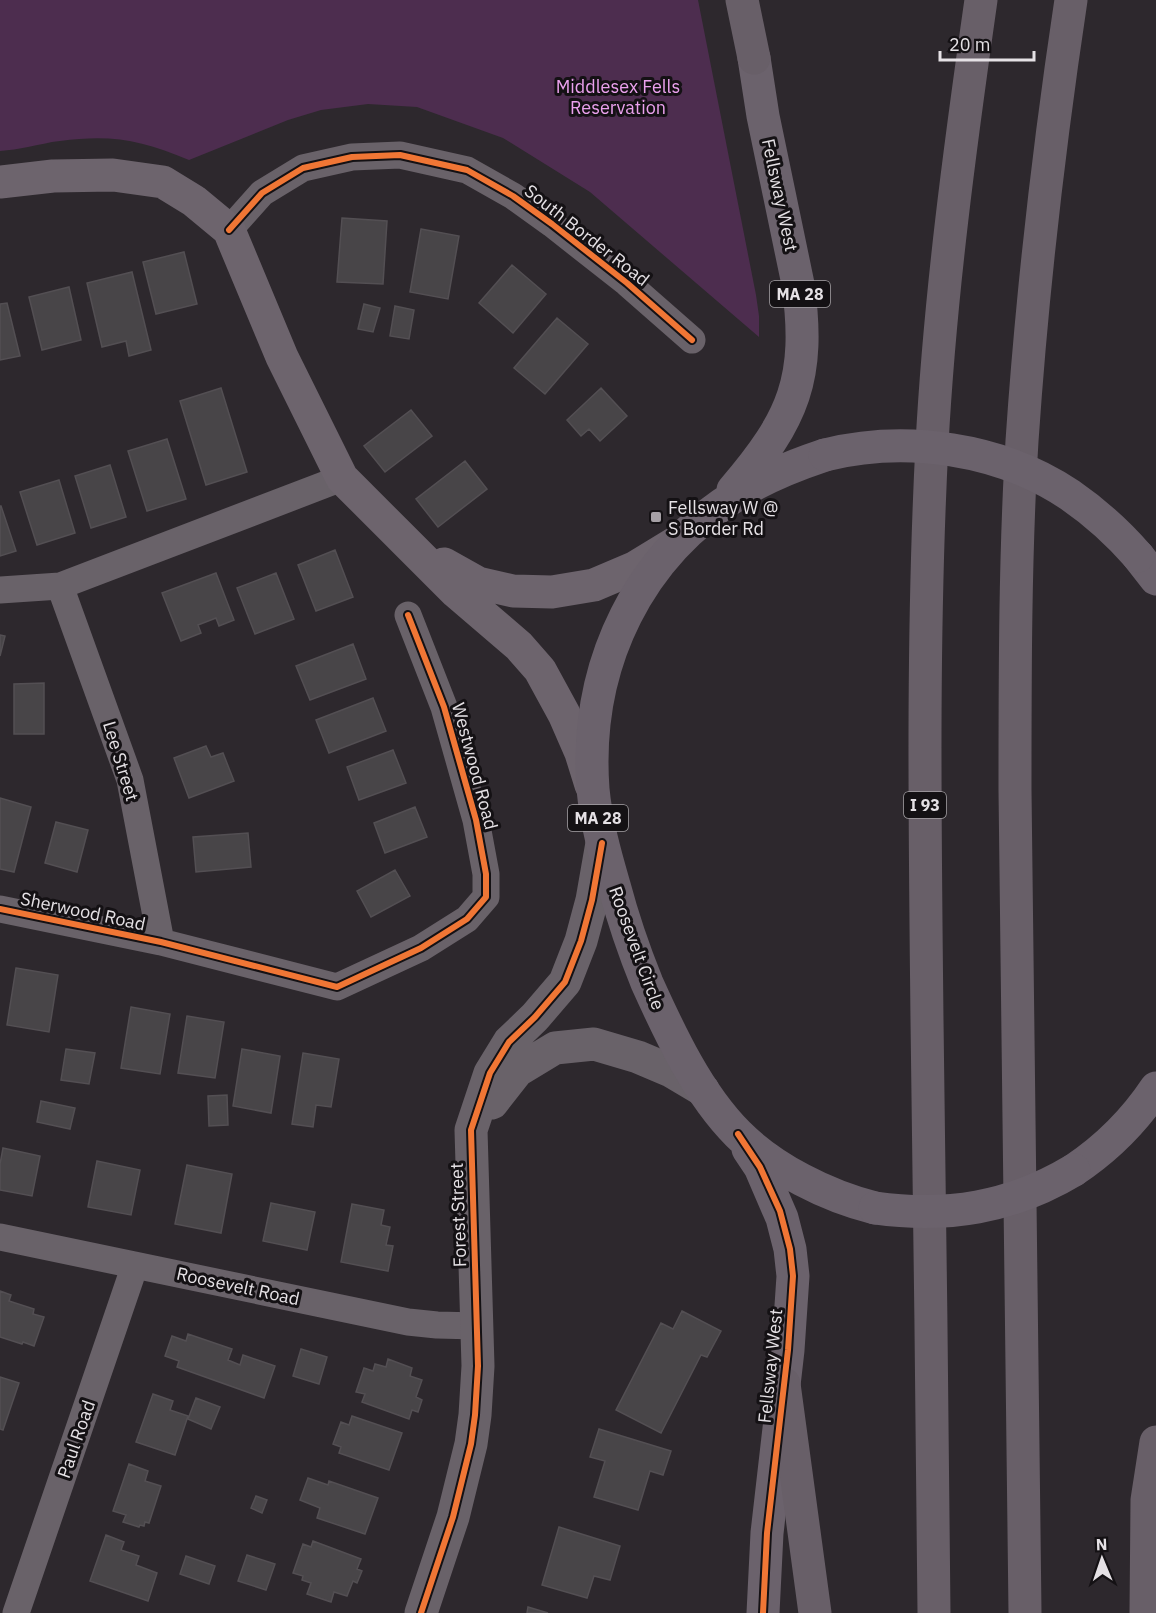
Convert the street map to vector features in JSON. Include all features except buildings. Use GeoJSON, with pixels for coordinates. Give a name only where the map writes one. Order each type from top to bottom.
{"type":"FeatureCollection","features":[{"type":"Feature","properties":{"kind":"highway"},"geometry":{"type":"LineString","coordinates":[[742,0],[754,58]]}},
{"type":"Feature","properties":{"kind":"highway","name":"I 93"},"geometry":{"type":"LineString","coordinates":[[934,1613],[925,803],[927,558],[932,440],[941,331],[953,210],[981,0]]}},
{"type":"Feature","properties":{"kind":"highway"},"geometry":{"type":"LineString","coordinates":[[1025,1613],[1015,801],[1018,554],[1022,443],[1032,320],[1057,95],[1071,0]]}},
{"type":"Feature","properties":{"kind":"highway"},"geometry":{"type":"LineString","coordinates":[[784,1384],[815,1613]]}},
{"type":"Feature","properties":{"kind":"highway"},"geometry":{"type":"LineString","coordinates":[[1146,1613],[1147,1500],[1156,1442]]}},
{"type":"Feature","properties":{"kind":"main road","name":"Fellsway West"},"geometry":{"type":"LineString","coordinates":[[716,509],[774,437],[794,398],[802,362],[802,321],[798,284],[754,58],[751,0]]}},
{"type":"Feature","properties":{"kind":"main road"},"geometry":{"type":"LineString","coordinates":[[0,182],[53,176],[113,175],[163,182],[194,201],[229,230],[282,357],[342,478],[456,592],[519,646],[540,670],[577,743],[593,792]]}},
{"type":"Feature","properties":{"kind":"main road","name":"Roosevelt Circle"},"geometry":{"type":"LineString","coordinates":[[1147,568],[1111,527],[1070,495],[1031,473],[998,461],[952,450],[881,446],[825,455],[773,475],[716,509],[682,539],[654,570],[635,597],[614,638],[606,661],[596,707],[593,730],[593,792],[602,843],[622,916],[641,968],[668,1028],[703,1090],[738,1134],[770,1160],[809,1184],[842,1198],[875,1208],[938,1212],[998,1203],[1033,1192],[1074,1170],[1103,1149],[1148,1101],[1156,1088]]}},
{"type":"Feature","properties":{"kind":"main road"},"geometry":{"type":"LineString","coordinates":[[411,546],[478,583],[513,591],[552,592],[594,585],[634,568],[682,539]]}},
{"type":"Feature","properties":{"kind":"main road","name":"Fellsway West"},"geometry":{"type":"LineString","coordinates":[[738,1134],[760,1167],[783,1218],[790,1250],[793,1289],[767,1533],[763,1613]]}},
{"type":"Feature","properties":{"kind":"street","name":"South Border Road"},"geometry":{"type":"LineString","coordinates":[[229,230],[262,193],[303,168],[352,157],[400,155],[467,170],[513,196],[552,224],[627,283],[692,340]]}},
{"type":"Feature","properties":{"kind":"street"},"geometry":{"type":"LineString","coordinates":[[0,590],[60,586],[342,478]]}},
{"type":"Feature","properties":{"kind":"street","name":"Lee Street"},"geometry":{"type":"LineString","coordinates":[[60,586],[130,780],[161,942]]}},
{"type":"Feature","properties":{"kind":"street","name":"Westwood Road"},"geometry":{"type":"LineString","coordinates":[[161,942],[337,987],[421,948],[468,919],[486,897],[486,874],[476,820],[444,707],[408,615]]}},
{"type":"Feature","properties":{"kind":"street","name":"Forest Street"},"geometry":{"type":"LineString","coordinates":[[421,1613],[453,1517],[476,1415],[477,1326],[471,1130],[490,1073],[509,1042],[535,1017],[565,982],[592,900],[602,843]]}},
{"type":"Feature","properties":{"kind":"street","name":"Sherwood Road"},"geometry":{"type":"LineString","coordinates":[[0,909],[161,942]]}},
{"type":"Feature","properties":{"kind":"street"},"geometry":{"type":"LineString","coordinates":[[471,1130],[517,1071],[555,1048],[594,1044],[638,1057],[671,1071],[703,1090]]}},
{"type":"Feature","properties":{"kind":"street","name":"Roosevelt Road"},"geometry":{"type":"LineString","coordinates":[[0,1237],[408,1322],[477,1326]]}},
{"type":"Feature","properties":{"kind":"street","name":"Paul Road"},"geometry":{"type":"LineString","coordinates":[[16,1613],[135,1265]]}},
{"type":"Feature","properties":{"kind":"green space","name":"Middlesex Fells Reservation"},"geometry":{"type":"Polygon","coordinates":[[[0,0],[698,0],[756,295],[759,337],[590,192],[503,138],[417,107],[368,104],[321,110],[288,120],[189,160],[141,143],[95,138],[0,151],[0,0]]]}},
{"type":"Feature","properties":{"kind":"cycle path"},"geometry":{"type":"LineString","coordinates":[[229,230],[262,193],[303,168],[352,157],[400,155],[467,170],[513,196],[552,224],[627,283],[692,340]]}},
{"type":"Feature","properties":{"kind":"cycle path"},"geometry":{"type":"LineString","coordinates":[[0,909],[161,942],[337,987],[421,948],[467,919],[486,897],[486,874],[476,820],[444,707],[408,615]]}},
{"type":"Feature","properties":{"kind":"cycle path"},"geometry":{"type":"LineString","coordinates":[[421,1613],[453,1517],[471,1444],[475,1415],[478,1366],[471,1130],[490,1073],[509,1042],[535,1017],[565,982],[581,941],[592,900],[602,843]]}},
{"type":"Feature","properties":{"kind":"cycle path"},"geometry":{"type":"LineString","coordinates":[[738,1134],[760,1167],[780,1211],[790,1249],[793,1276],[788,1350],[767,1533],[763,1613]]}},
{"type":"Feature","properties":{"kind":"place","name":"Fellsway W @ S Border Rd"},"geometry":{"type":"Point","coordinates":[656,517]}}]}
